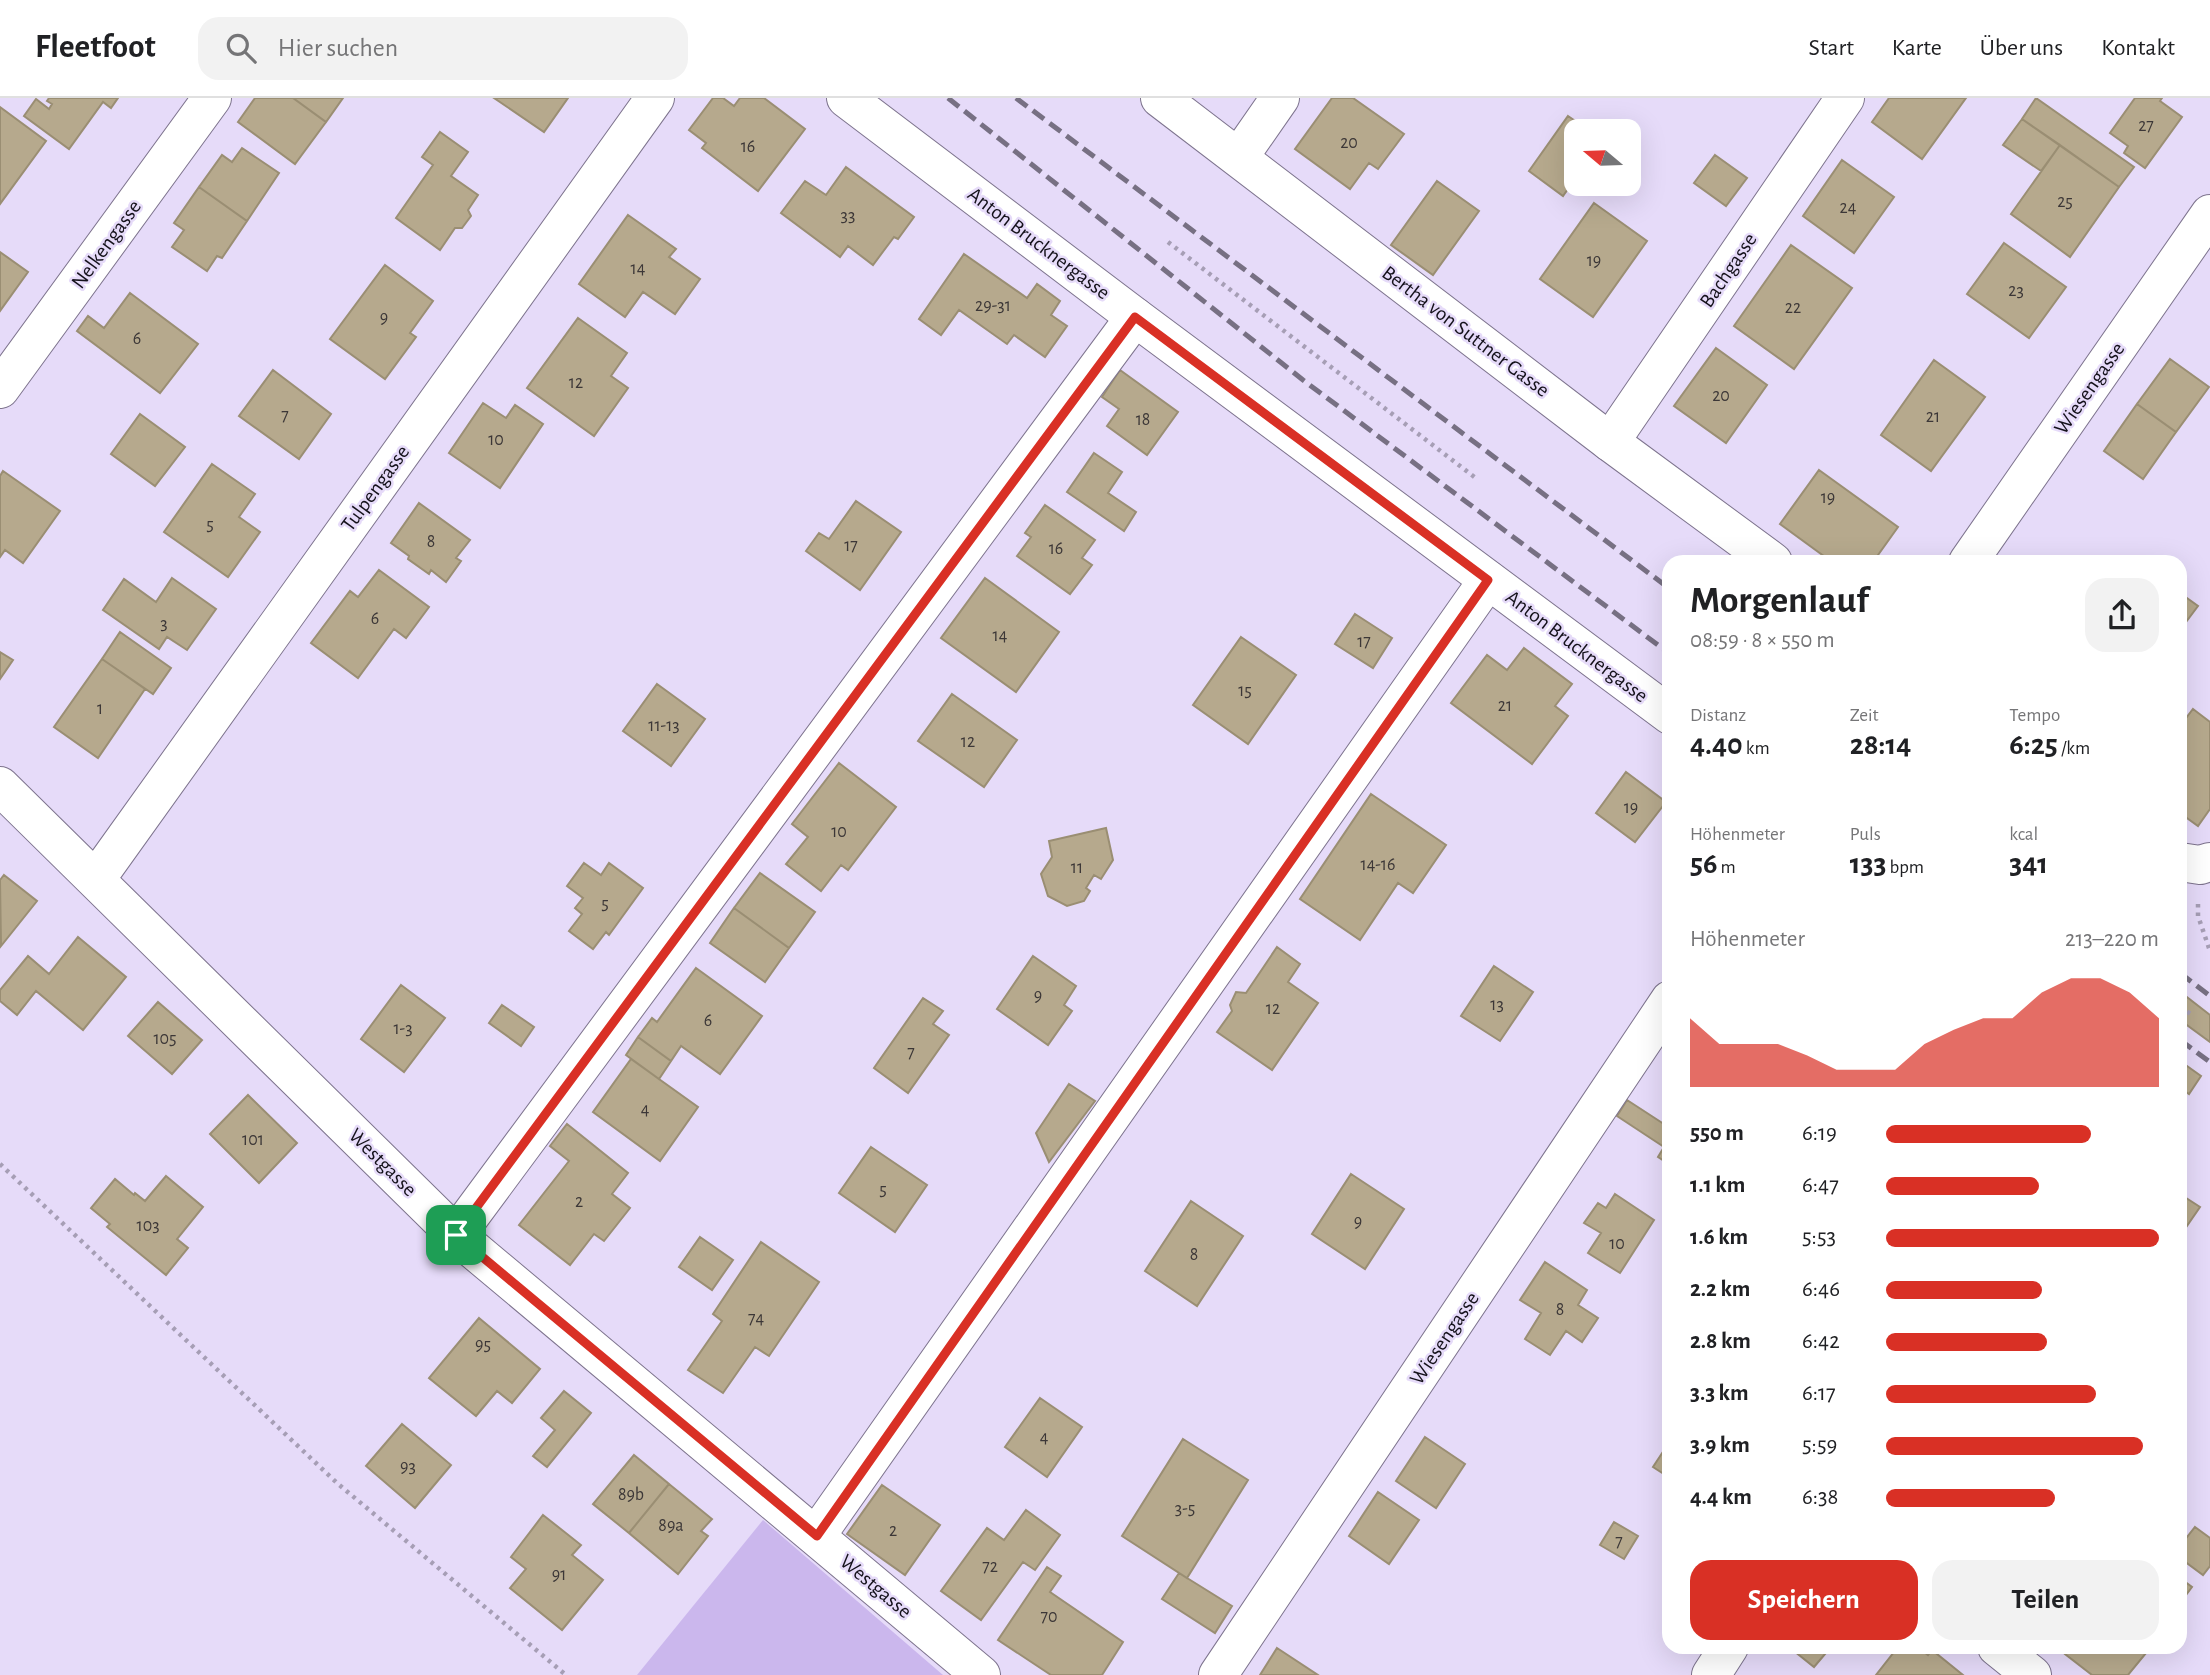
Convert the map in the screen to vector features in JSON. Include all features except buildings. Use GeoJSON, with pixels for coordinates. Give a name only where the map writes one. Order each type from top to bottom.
{"type":"FeatureCollection","features":[{"type":"Feature","properties":{"kind":"street","name":"Nelkengasse"},"geometry":{"type":"LineString","coordinates":[[0,389],[212,98]]}},
{"type":"Feature","properties":{"kind":"street","name":"Tulpengasse"},"geometry":{"type":"LineString","coordinates":[[96,879],[655,98]]}},
{"type":"Feature","properties":{"kind":"street","name":"Anton Brucknergasse"},"geometry":{"type":"LineString","coordinates":[[846,98],[1662,709]]}},
{"type":"Feature","properties":{"kind":"street","name":"Bertha von Suttner Gasse"},"geometry":{"type":"LineString","coordinates":[[1160,98],[1610,442],[1763,555]]}},
{"type":"Feature","properties":{"kind":"street"},"geometry":{"type":"LineString","coordinates":[[1239,158],[1280,98]]}},
{"type":"Feature","properties":{"kind":"street","name":"Bachgasse"},"geometry":{"type":"LineString","coordinates":[[1610,442],[1845,98]]}},
{"type":"Feature","properties":{"kind":"street","name":"Wiesengasse"},"geometry":{"type":"LineString","coordinates":[[1973,555],[2210,214]]}},
{"type":"Feature","properties":{"kind":"street"},"geometry":{"type":"LineString","coordinates":[[456,1235],[1135,317]]}},
{"type":"Feature","properties":{"kind":"street"},"geometry":{"type":"LineString","coordinates":[[817,1536],[1488,580]]}},
{"type":"Feature","properties":{"kind":"street","name":"Westgasse"},"geometry":{"type":"LineString","coordinates":[[0,786],[456,1235],[981,1675]]}},
{"type":"Feature","properties":{"kind":"street","name":"Wiesengasse"},"geometry":{"type":"LineString","coordinates":[[1218,1675],[1662,1012]]}},
{"type":"Feature","properties":{"kind":"street"},"geometry":{"type":"LineString","coordinates":[[1711,1675],[1724,1654]]}},
{"type":"Feature","properties":{"kind":"street"},"geometry":{"type":"LineString","coordinates":[[2006,1654],[2032,1675]]}},
{"type":"Feature","properties":{"kind":"path"},"geometry":{"type":"LineString","coordinates":[[1168,242],[1477,479]]}},
{"type":"Feature","properties":{"kind":"path"},"geometry":{"type":"LineString","coordinates":[[2197,863],[2198,916],[2210,951]]}},
{"type":"Feature","properties":{"kind":"path"},"geometry":{"type":"LineString","coordinates":[[2187,1012],[2192,1015]]}},
{"type":"Feature","properties":{"kind":"path"},"geometry":{"type":"LineString","coordinates":[[0,1164],[337,1483],[566,1675]]}},
{"type":"Feature","properties":{"kind":"shaded area"},"geometry":{"type":"Polygon","coordinates":[[[763,1520],[943,1675],[637,1675],[763,1520]]]}},
{"type":"Feature","properties":{"kind":"railway"},"geometry":{"type":"LineString","coordinates":[[948,98],[1303,380],[1662,648]]}},
{"type":"Feature","properties":{"kind":"railway"},"geometry":{"type":"LineString","coordinates":[[1016,98],[1662,583]]}},
{"type":"Feature","properties":{"kind":"railway"},"geometry":{"type":"LineString","coordinates":[[2187,978],[2210,996]]}},
{"type":"Feature","properties":{"kind":"railway"},"geometry":{"type":"LineString","coordinates":[[2187,1045],[2210,1062]]}},
{"type":"Feature","properties":{"kind":"route"},"geometry":{"type":"LineString","coordinates":[[1135,317],[1488,580],[817,1536],[456,1235],[1135,317]]}}]}
